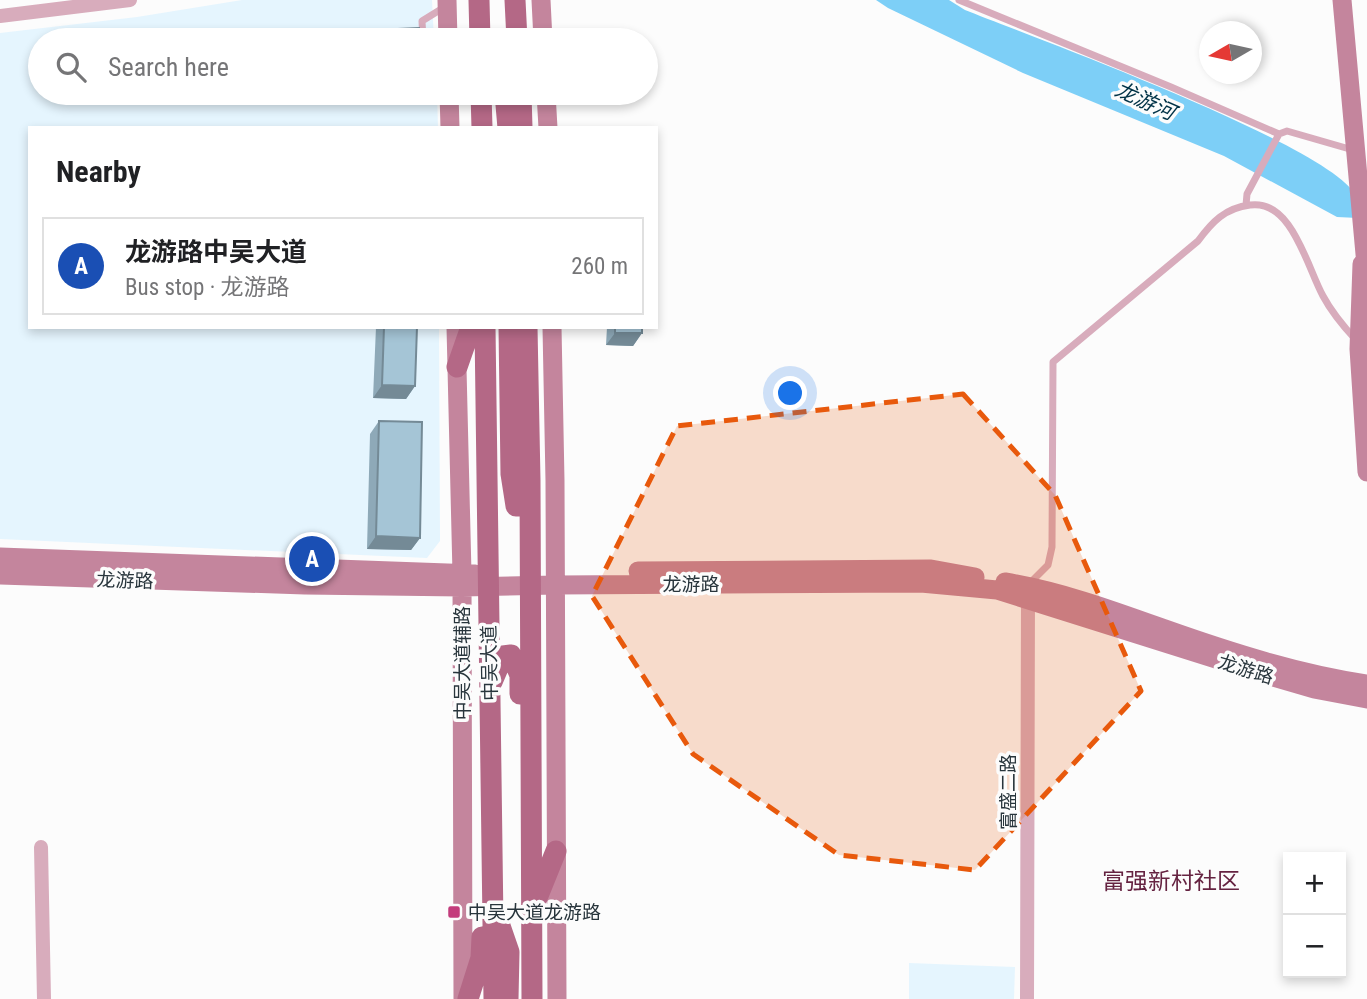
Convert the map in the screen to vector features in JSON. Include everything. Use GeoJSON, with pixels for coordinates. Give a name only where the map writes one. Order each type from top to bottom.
{"type":"FeatureCollection","features":[{"type":"Feature","properties":{"kind":"main road"},"geometry":{"type":"LineString","coordinates":[[479,0],[480,28]]}},
{"type":"Feature","properties":{"kind":"main road"},"geometry":{"type":"LineString","coordinates":[[501,0],[502,28]]}},
{"type":"Feature","properties":{"kind":"main road"},"geometry":{"type":"LineString","coordinates":[[514,0],[516,28]]}},
{"type":"Feature","properties":{"kind":"main road"},"geometry":{"type":"LineString","coordinates":[[541,0],[542,28]]}},
{"type":"Feature","properties":{"kind":"main road"},"geometry":{"type":"LineString","coordinates":[[1342,0],[1367,276]]}},
{"type":"Feature","properties":{"kind":"main road"},"geometry":{"type":"LineString","coordinates":[[447,3],[448,28]]}},
{"type":"Feature","properties":{"kind":"main road"},"geometry":{"type":"LineString","coordinates":[[449,105],[450,126]]}},
{"type":"Feature","properties":{"kind":"main road"},"geometry":{"type":"LineString","coordinates":[[481,105],[482,126]]}},
{"type":"Feature","properties":{"kind":"main road"},"geometry":{"type":"LineString","coordinates":[[506,105],[508,126]]}},
{"type":"Feature","properties":{"kind":"main road"},"geometry":{"type":"LineString","coordinates":[[521,105],[522,126]]}},
{"type":"Feature","properties":{"kind":"main road"},"geometry":{"type":"LineString","coordinates":[[547,105],[548,126]]}},
{"type":"Feature","properties":{"kind":"main road"},"geometry":{"type":"LineString","coordinates":[[1363,242],[1359,343],[1367,472]]}},
{"type":"Feature","properties":{"kind":"main road","name":"中吴大道辅路"},"geometry":{"type":"LineString","coordinates":[[456,329],[462,581],[463,999]]}},
{"type":"Feature","properties":{"kind":"main road"},"geometry":{"type":"LineString","coordinates":[[457,368],[470,329]]}},
{"type":"Feature","properties":{"kind":"main road","name":"中吴大道"},"geometry":{"type":"LineString","coordinates":[[485,329],[494,999]]}},
{"type":"Feature","properties":{"kind":"main road"},"geometry":{"type":"LineString","coordinates":[[509,329],[511,474],[516,506],[524,506],[530,481]]}},
{"type":"Feature","properties":{"kind":"main road"},"geometry":{"type":"LineString","coordinates":[[527,329],[531,579],[531,999]]}},
{"type":"Feature","properties":{"kind":"main road"},"geometry":{"type":"LineString","coordinates":[[552,329],[556,578],[556,999]]}},
{"type":"Feature","properties":{"kind":"main road","name":"龙游路"},"geometry":{"type":"LineString","coordinates":[[0,557],[462,581]]}},
{"type":"Feature","properties":{"kind":"main road","name":"龙游路"},"geometry":{"type":"LineString","coordinates":[[0,575],[305,586],[556,578],[921,583],[1028,593],[1101,606],[1168,630],[1289,667],[1367,684]]}},
{"type":"Feature","properties":{"kind":"main road","name":"龙游路"},"geometry":{"type":"LineString","coordinates":[[1028,593],[1273,677],[1314,689],[1367,699]]}},
{"type":"Feature","properties":{"kind":"main road"},"geometry":{"type":"LineString","coordinates":[[490,688],[503,656],[511,655],[520,675],[519,854],[531,936]]}},
{"type":"Feature","properties":{"kind":"main road"},"geometry":{"type":"LineString","coordinates":[[531,911],[556,851]]}},
{"type":"Feature","properties":{"kind":"main road"},"geometry":{"type":"LineString","coordinates":[[468,999],[481,958],[482,919],[492,866]]}},
{"type":"Feature","properties":{"kind":"main road"},"geometry":{"type":"LineString","coordinates":[[493,905],[509,952],[508,999]]}},
{"type":"Feature","properties":{"kind":"street"},"geometry":{"type":"LineString","coordinates":[[0,16],[131,0]]}},
{"type":"Feature","properties":{"kind":"street","name":"富盛二路"},"geometry":{"type":"LineString","coordinates":[[1027,999],[1028,593]]}},
{"type":"Feature","properties":{"kind":"street"},"geometry":{"type":"LineString","coordinates":[[41,847],[44,999]]}},
{"type":"Feature","properties":{"kind":"lane"},"geometry":{"type":"LineString","coordinates":[[959,0],[1279,134]]}},
{"type":"Feature","properties":{"kind":"lane"},"geometry":{"type":"LineString","coordinates":[[422,28],[422,21],[447,3]]}},
{"type":"Feature","properties":{"kind":"lane"},"geometry":{"type":"LineString","coordinates":[[1246,205],[1247,194],[1279,134],[1287,131],[1355,150]]}},
{"type":"Feature","properties":{"kind":"lane"},"geometry":{"type":"LineString","coordinates":[[1028,593],[1048,565],[1052,548],[1053,362],[1198,241],[1214,220],[1238,206],[1260,203],[1281,214],[1297,239],[1324,298],[1359,343]]}},
{"type":"Feature","properties":{"kind":"highlighted area"},"geometry":{"type":"Polygon","coordinates":[[[963,394],[1055,495],[1141,691],[975,870],[839,855],[693,754],[592,596],[677,426],[963,394]]]}},
{"type":"Feature","properties":{"kind":"shaded area"},"geometry":{"type":"Polygon","coordinates":[[[242,0],[432,0],[433,28],[43,28],[137,17],[242,0]]]}},
{"type":"Feature","properties":{"kind":"shaded area"},"geometry":{"type":"Polygon","coordinates":[[[28,30],[28,105],[437,105],[438,126],[28,126],[28,329],[439,329],[440,541],[427,558],[0,539],[0,33],[28,30]]]}},
{"type":"Feature","properties":{"kind":"shaded area"},"geometry":{"type":"Polygon","coordinates":[[[909,963],[1015,967],[1014,999],[909,999],[909,963]]]}},
{"type":"Feature","properties":{"kind":"water","name":"龙游河"},"geometry":{"type":"Polygon","coordinates":[[[876,0],[949,0],[965,10],[1111,67],[1239,122],[1335,175],[1356,196],[1358,218],[1337,217],[1224,156],[1023,73],[876,0]]]}},
{"type":"Feature","properties":{"kind":"building"},"geometry":{"type":"Polygon","coordinates":[[[384,329],[417,329],[415,386],[382,385],[384,329]]]}},
{"type":"Feature","properties":{"kind":"building"},"geometry":{"type":"Polygon","coordinates":[[[615,329],[642,329],[642,333],[615,333],[615,329]]]}},
{"type":"Feature","properties":{"kind":"building"},"geometry":{"type":"Polygon","coordinates":[[[379,421],[422,422],[420,538],[376,536],[379,421]]]}},
{"type":"Feature","properties":{"kind":"place","name":"龙游路中吴大道"},"geometry":{"type":"Point","coordinates":[312,559]}},
{"type":"Feature","properties":{"kind":"place","name":"中吴大道龙游路"},"geometry":{"type":"Point","coordinates":[454,912]}},
{"type":"Feature","properties":{"kind":"district","name":"富强新村社区"},"geometry":{"type":"Point","coordinates":[1171,881]}}]}
